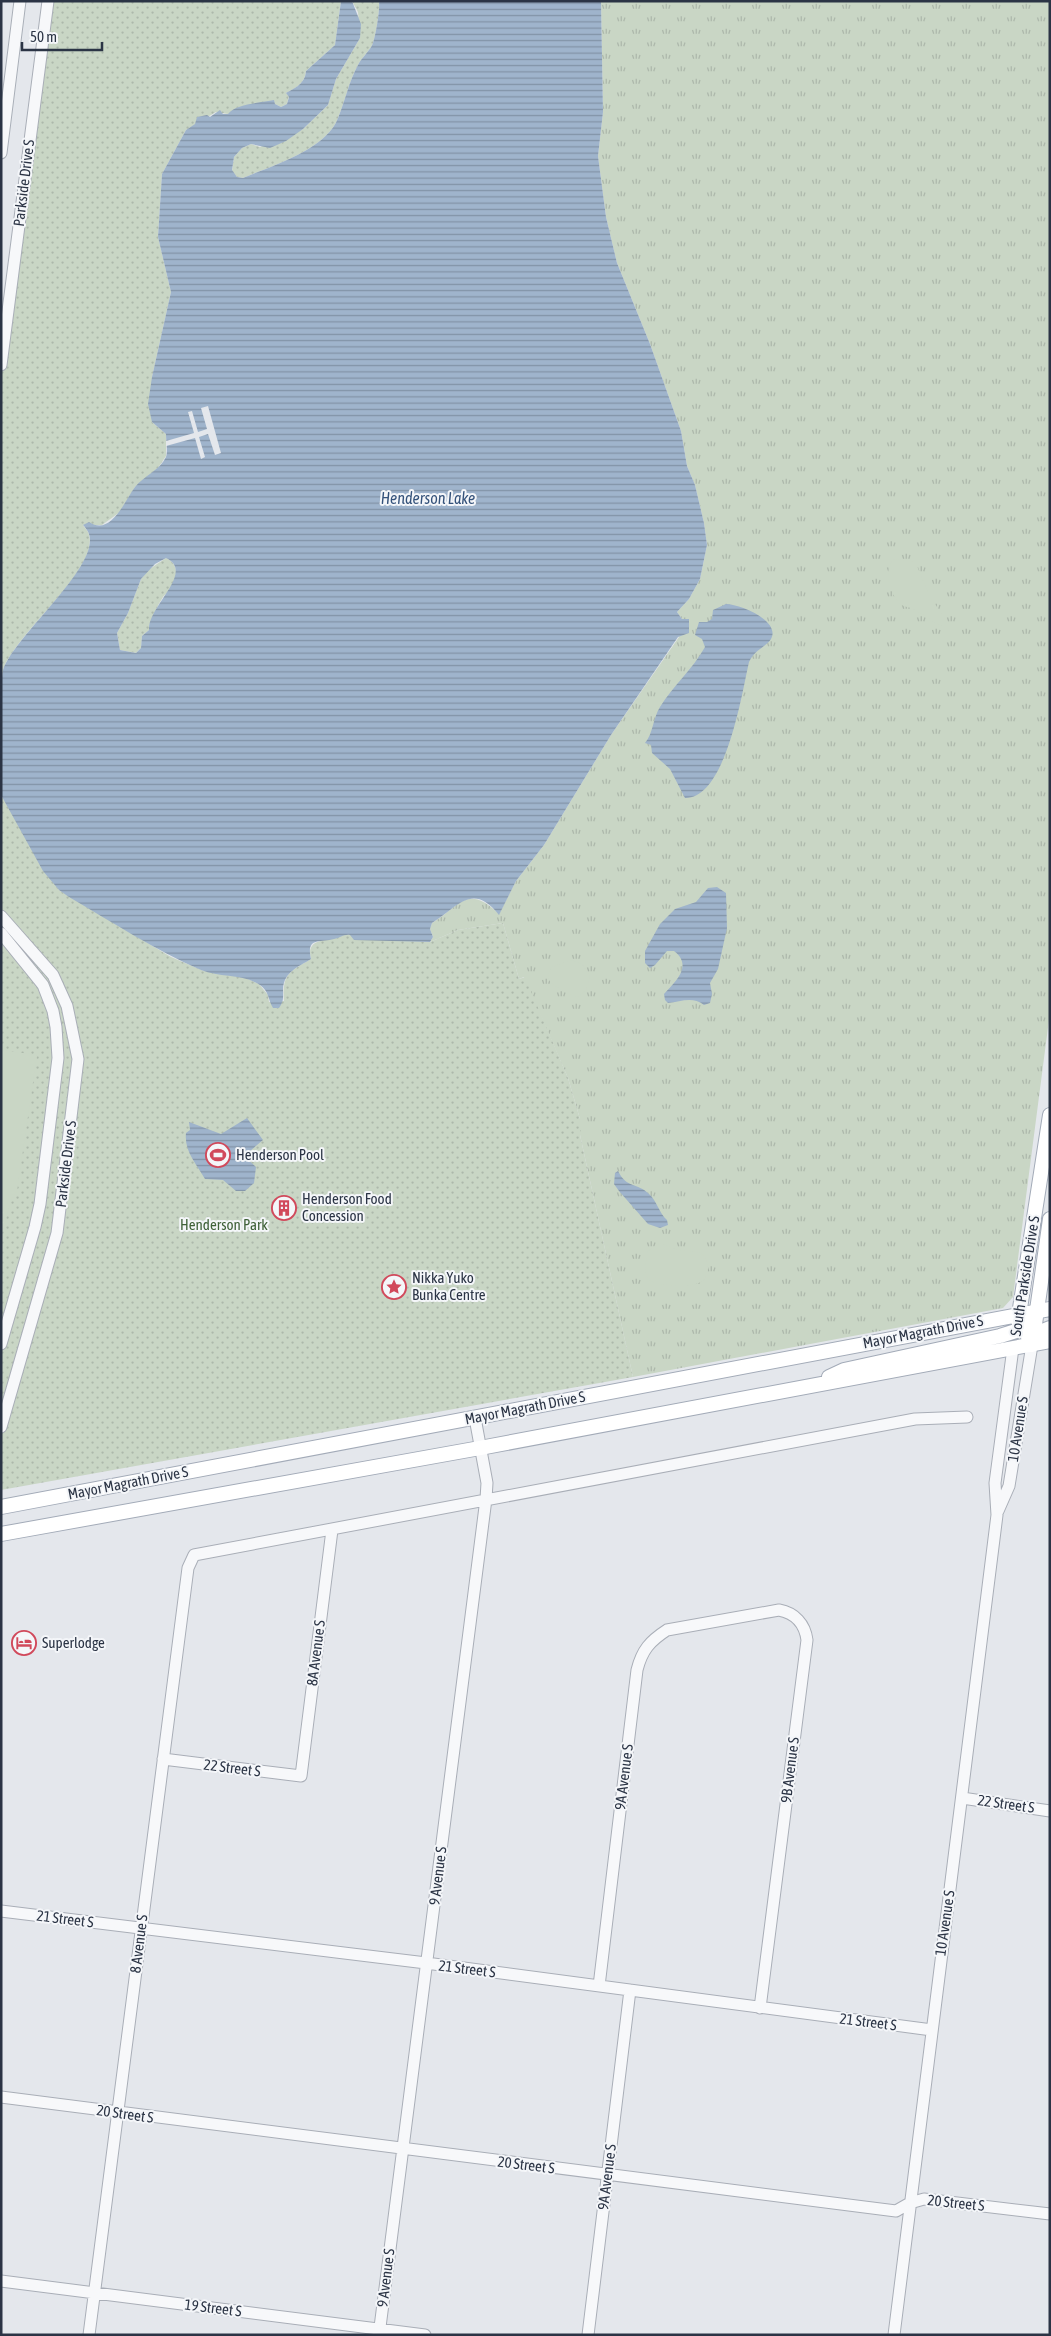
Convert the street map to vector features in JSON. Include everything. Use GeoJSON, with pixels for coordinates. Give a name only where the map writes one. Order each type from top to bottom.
{"type":"FeatureCollection","features":[{"type":"Feature","properties":{"kind":"main road","name":"South Parkside Drive S"},"geometry":{"type":"LineString","coordinates":[[1013,1348],[1050,1115]]}},
{"type":"Feature","properties":{"kind":"main road","name":"South Parkside Drive S"},"geometry":{"type":"LineString","coordinates":[[1032,1339],[1043,1310],[1050,1219]]}},
{"type":"Feature","properties":{"kind":"main road","name":"Mayor Magrath Drive S"},"geometry":{"type":"LineString","coordinates":[[1,1507],[1043,1310]]}},
{"type":"Feature","properties":{"kind":"main road"},"geometry":{"type":"LineString","coordinates":[[805,1387],[844,1370],[1016,1331],[1043,1310]]}},
{"type":"Feature","properties":{"kind":"main road"},"geometry":{"type":"LineString","coordinates":[[1032,1339],[1050,1328]]}},
{"type":"Feature","properties":{"kind":"main road","name":"Mayor Magrath Drive S"},"geometry":{"type":"LineString","coordinates":[[1,1534],[480,1448],[1013,1348],[1032,1339],[1050,1341]]}},
{"type":"Feature","properties":{"kind":"street","name":"Parkside Drive S"},"geometry":{"type":"LineString","coordinates":[[1,153],[20,1]]}},
{"type":"Feature","properties":{"kind":"street","name":"Parkside Drive S"},"geometry":{"type":"LineString","coordinates":[[1,364],[7,269],[48,1]]}},
{"type":"Feature","properties":{"kind":"street","name":"Parkside Drive S"},"geometry":{"type":"LineString","coordinates":[[1,916],[53,975],[67,1006],[78,1060],[57,1233],[1,1428]]}},
{"type":"Feature","properties":{"kind":"street","name":"Parkside Drive S"},"geometry":{"type":"LineString","coordinates":[[1,933],[43,985],[53,1011],[58,1046],[40,1204],[1,1344]]}},
{"type":"Feature","properties":{"kind":"street","name":"10 Avenue S"},"geometry":{"type":"LineString","coordinates":[[997,1512],[1009,1486],[1032,1339]]}},
{"type":"Feature","properties":{"kind":"street","name":"10 Avenue S"},"geometry":{"type":"LineString","coordinates":[[894,2335],[997,1512],[995,1483],[1013,1348]]}},
{"type":"Feature","properties":{"kind":"street"},"geometry":{"type":"LineString","coordinates":[[332,1530],[486,1499],[915,1419],[967,1417]]}},
{"type":"Feature","properties":{"kind":"street","name":"9 Avenue S"},"geometry":{"type":"LineString","coordinates":[[379,2332],[486,1499],[487,1483],[475,1418]]}},
{"type":"Feature","properties":{"kind":"street","name":"8 Avenue S"},"geometry":{"type":"LineString","coordinates":[[89,2335],[188,1568],[194,1555],[332,1530]]}},
{"type":"Feature","properties":{"kind":"street","name":"8A Avenue S"},"geometry":{"type":"LineString","coordinates":[[301,1776],[332,1530]]}},
{"type":"Feature","properties":{"kind":"street","name":"9B Avenue S"},"geometry":{"type":"LineString","coordinates":[[717,1621],[770,1610],[782,1610],[798,1619],[807,1636],[760,2008]]}},
{"type":"Feature","properties":{"kind":"street","name":"9A Avenue S"},"geometry":{"type":"LineString","coordinates":[[599,1986],[640,1660],[652,1641],[667,1630],[717,1621]]}},
{"type":"Feature","properties":{"kind":"street","name":"22 Street S"},"geometry":{"type":"LineString","coordinates":[[163,1759],[301,1776]]}},
{"type":"Feature","properties":{"kind":"street","name":"22 Street S"},"geometry":{"type":"LineString","coordinates":[[962,1798],[1050,1811]]}},
{"type":"Feature","properties":{"kind":"street","name":"21 Street S"},"geometry":{"type":"LineString","coordinates":[[1,1910],[141,1929],[426,1963],[932,2030]]}},
{"type":"Feature","properties":{"kind":"street","name":"9A Avenue S"},"geometry":{"type":"LineString","coordinates":[[588,2335],[630,1990]]}},
{"type":"Feature","properties":{"kind":"street","name":"20 Street S"},"geometry":{"type":"LineString","coordinates":[[1,2097],[896,2211],[910,2203],[924,2199],[1050,2214]]}},
{"type":"Feature","properties":{"kind":"street","name":"19 Street S"},"geometry":{"type":"LineString","coordinates":[[1,2281],[379,2332],[425,2335]]}},
{"type":"Feature","properties":{"kind":"green space"},"geometry":{"type":"Polygon","coordinates":[[[48,1],[341,1],[335,45],[306,71],[304,79],[299,85],[286,93],[289,96],[287,104],[281,107],[275,104],[274,101],[228,114],[216,112],[186,130],[162,174],[158,237],[171,292],[152,377],[152,422],[166,434],[166,456],[158,468],[135,487],[120,512],[102,525],[83,525],[89,534],[89,549],[81,565],[69,583],[11,655],[3,670],[1,685],[1,365],[48,1]]]}},
{"type":"Feature","properties":{"kind":"green space"},"geometry":{"type":"Polygon","coordinates":[[[352,1],[379,1],[378,22],[373,43],[355,71],[338,118],[332,129],[323,139],[297,155],[243,178],[237,177],[232,171],[234,157],[242,148],[251,144],[260,147],[303,129],[328,105],[336,79],[360,38],[358,12],[352,1]]]}},
{"type":"Feature","properties":{"kind":"green space"},"geometry":{"type":"Polygon","coordinates":[[[601,1],[1050,1],[1050,1012],[1013,1297],[1003,1308],[633,1377],[580,1135],[580,1119],[568,1078],[524,977],[519,979],[503,923],[458,930],[430,942],[433,937],[430,929],[432,923],[464,900],[479,900],[499,914],[516,881],[544,845],[611,735],[679,637],[682,619],[677,612],[689,599],[700,579],[707,545],[704,523],[695,485],[687,466],[681,431],[650,344],[617,263],[606,217],[598,156],[603,112],[601,1]]]}},
{"type":"Feature","properties":{"kind":"green space"},"geometry":{"type":"Polygon","coordinates":[[[166,558],[175,567],[176,575],[173,584],[159,604],[149,630],[142,636],[141,648],[136,653],[120,650],[117,633],[128,613],[141,579],[148,570],[166,558]]]}},
{"type":"Feature","properties":{"kind":"green space"},"geometry":{"type":"Polygon","coordinates":[[[902,559],[913,562],[917,566],[930,597],[942,614],[942,626],[913,609],[903,606],[896,600],[889,582],[888,570],[893,560],[902,559]]]}},
{"type":"Feature","properties":{"kind":"green space","name":"Henderson Park"},"geometry":{"type":"Polygon","coordinates":[[[1,795],[59,890],[171,957],[204,971],[246,978],[259,984],[268,995],[269,1002],[284,1001],[284,985],[288,975],[311,959],[310,952],[312,947],[320,941],[345,934],[430,942],[458,930],[503,923],[519,979],[525,977],[568,1078],[580,1119],[580,1135],[633,1377],[1,1490],[1,795]]]}},
{"type":"Feature","properties":{"kind":"green space"},"geometry":{"type":"Polygon","coordinates":[[[571,960],[582,964],[590,976],[586,990],[578,997],[555,986],[550,982],[548,976],[552,967],[571,960]]]}},
{"type":"Feature","properties":{"kind":"green space"},"geometry":{"type":"Polygon","coordinates":[[[1,1050],[37,1055],[17,1191],[1,1235],[1,1050]]]}},
{"type":"Feature","properties":{"kind":"green space"},"geometry":{"type":"Polygon","coordinates":[[[658,1244],[702,1254],[706,1258],[708,1266],[707,1275],[700,1282],[683,1286],[662,1285],[651,1281],[646,1273],[646,1260],[648,1251],[658,1244]]]}},
{"type":"Feature","properties":{"kind":"water","name":"Henderson Lake"},"geometry":{"type":"Polygon","coordinates":[[[341,1],[352,1],[361,24],[360,38],[336,79],[328,105],[303,129],[286,141],[270,148],[251,144],[242,148],[234,157],[232,170],[237,177],[243,178],[297,155],[323,139],[332,129],[338,118],[355,71],[373,43],[378,22],[379,1],[601,1],[603,112],[598,156],[606,217],[617,263],[650,344],[681,431],[687,466],[695,485],[704,523],[707,545],[700,579],[689,599],[677,612],[682,619],[689,619],[689,633],[678,637],[611,735],[544,845],[516,881],[499,915],[481,900],[473,899],[457,905],[432,923],[430,929],[433,937],[430,942],[354,940],[348,935],[315,942],[310,947],[311,959],[289,974],[284,983],[282,1003],[279,1008],[273,1008],[267,993],[260,985],[246,979],[201,970],[167,954],[69,897],[59,890],[43,871],[1,795],[1,685],[3,670],[11,655],[70,582],[82,564],[89,548],[89,534],[83,525],[89,522],[104,525],[111,521],[135,487],[160,466],[166,457],[166,434],[152,422],[148,404],[152,377],[171,292],[158,237],[162,174],[186,130],[195,124],[197,117],[207,115],[210,117],[220,110],[223,114],[228,114],[232,110],[243,106],[274,100],[275,104],[281,107],[287,104],[289,97],[286,93],[299,85],[304,79],[306,71],[335,45],[341,1]],[[166,558],[155,564],[141,579],[128,613],[117,633],[120,650],[136,653],[141,648],[142,636],[149,630],[150,621],[173,581],[176,572],[174,564],[166,558]]]}},
{"type":"Feature","properties":{"kind":"water"},"geometry":{"type":"Polygon","coordinates":[[[726,604],[749,610],[758,615],[765,620],[773,632],[769,642],[754,654],[749,662],[730,742],[721,763],[711,781],[699,794],[685,798],[670,769],[652,753],[651,745],[645,743],[650,735],[660,707],[705,647],[702,639],[695,635],[699,622],[707,622],[712,619],[713,610],[726,604]]]}},
{"type":"Feature","properties":{"kind":"water"},"geometry":{"type":"Polygon","coordinates":[[[717,887],[726,893],[727,928],[718,969],[710,983],[712,994],[710,1003],[704,1005],[700,1002],[686,1000],[668,1003],[665,1000],[664,994],[680,974],[682,962],[680,957],[674,951],[667,951],[650,968],[645,963],[645,951],[660,924],[675,909],[696,902],[708,888],[717,887]]]}},
{"type":"Feature","properties":{"kind":"water","name":"Henderson Pool"},"geometry":{"type":"Polygon","coordinates":[[[247,1118],[263,1140],[244,1156],[256,1167],[254,1183],[245,1191],[236,1191],[223,1180],[205,1179],[191,1157],[187,1146],[186,1133],[190,1130],[189,1122],[221,1134],[247,1118]]]}},
{"type":"Feature","properties":{"kind":"water"},"geometry":{"type":"Polygon","coordinates":[[[618,1171],[621,1177],[645,1190],[652,1197],[667,1220],[668,1225],[660,1228],[648,1224],[614,1184],[615,1173],[618,1171]]]}},
{"type":"Feature","properties":{"kind":"pier"},"geometry":{"type":"Polygon","coordinates":[[[208,406],[221,453],[215,455],[208,434],[199,437],[205,457],[201,459],[195,438],[166,446],[166,441],[194,433],[188,412],[192,411],[198,432],[207,429],[201,408],[208,406]]]}},
{"type":"Feature","properties":{"kind":"place","name":"Henderson Pool"},"geometry":{"type":"Point","coordinates":[218,1155]}},
{"type":"Feature","properties":{"kind":"place","name":"Henderson Food Concession"},"geometry":{"type":"Point","coordinates":[284,1208]}},
{"type":"Feature","properties":{"kind":"place","name":"Nikka Yuko Bunka Centre"},"geometry":{"type":"Point","coordinates":[394,1287]}},
{"type":"Feature","properties":{"kind":"place","name":"Superlodge"},"geometry":{"type":"Point","coordinates":[24,1643]}}]}
